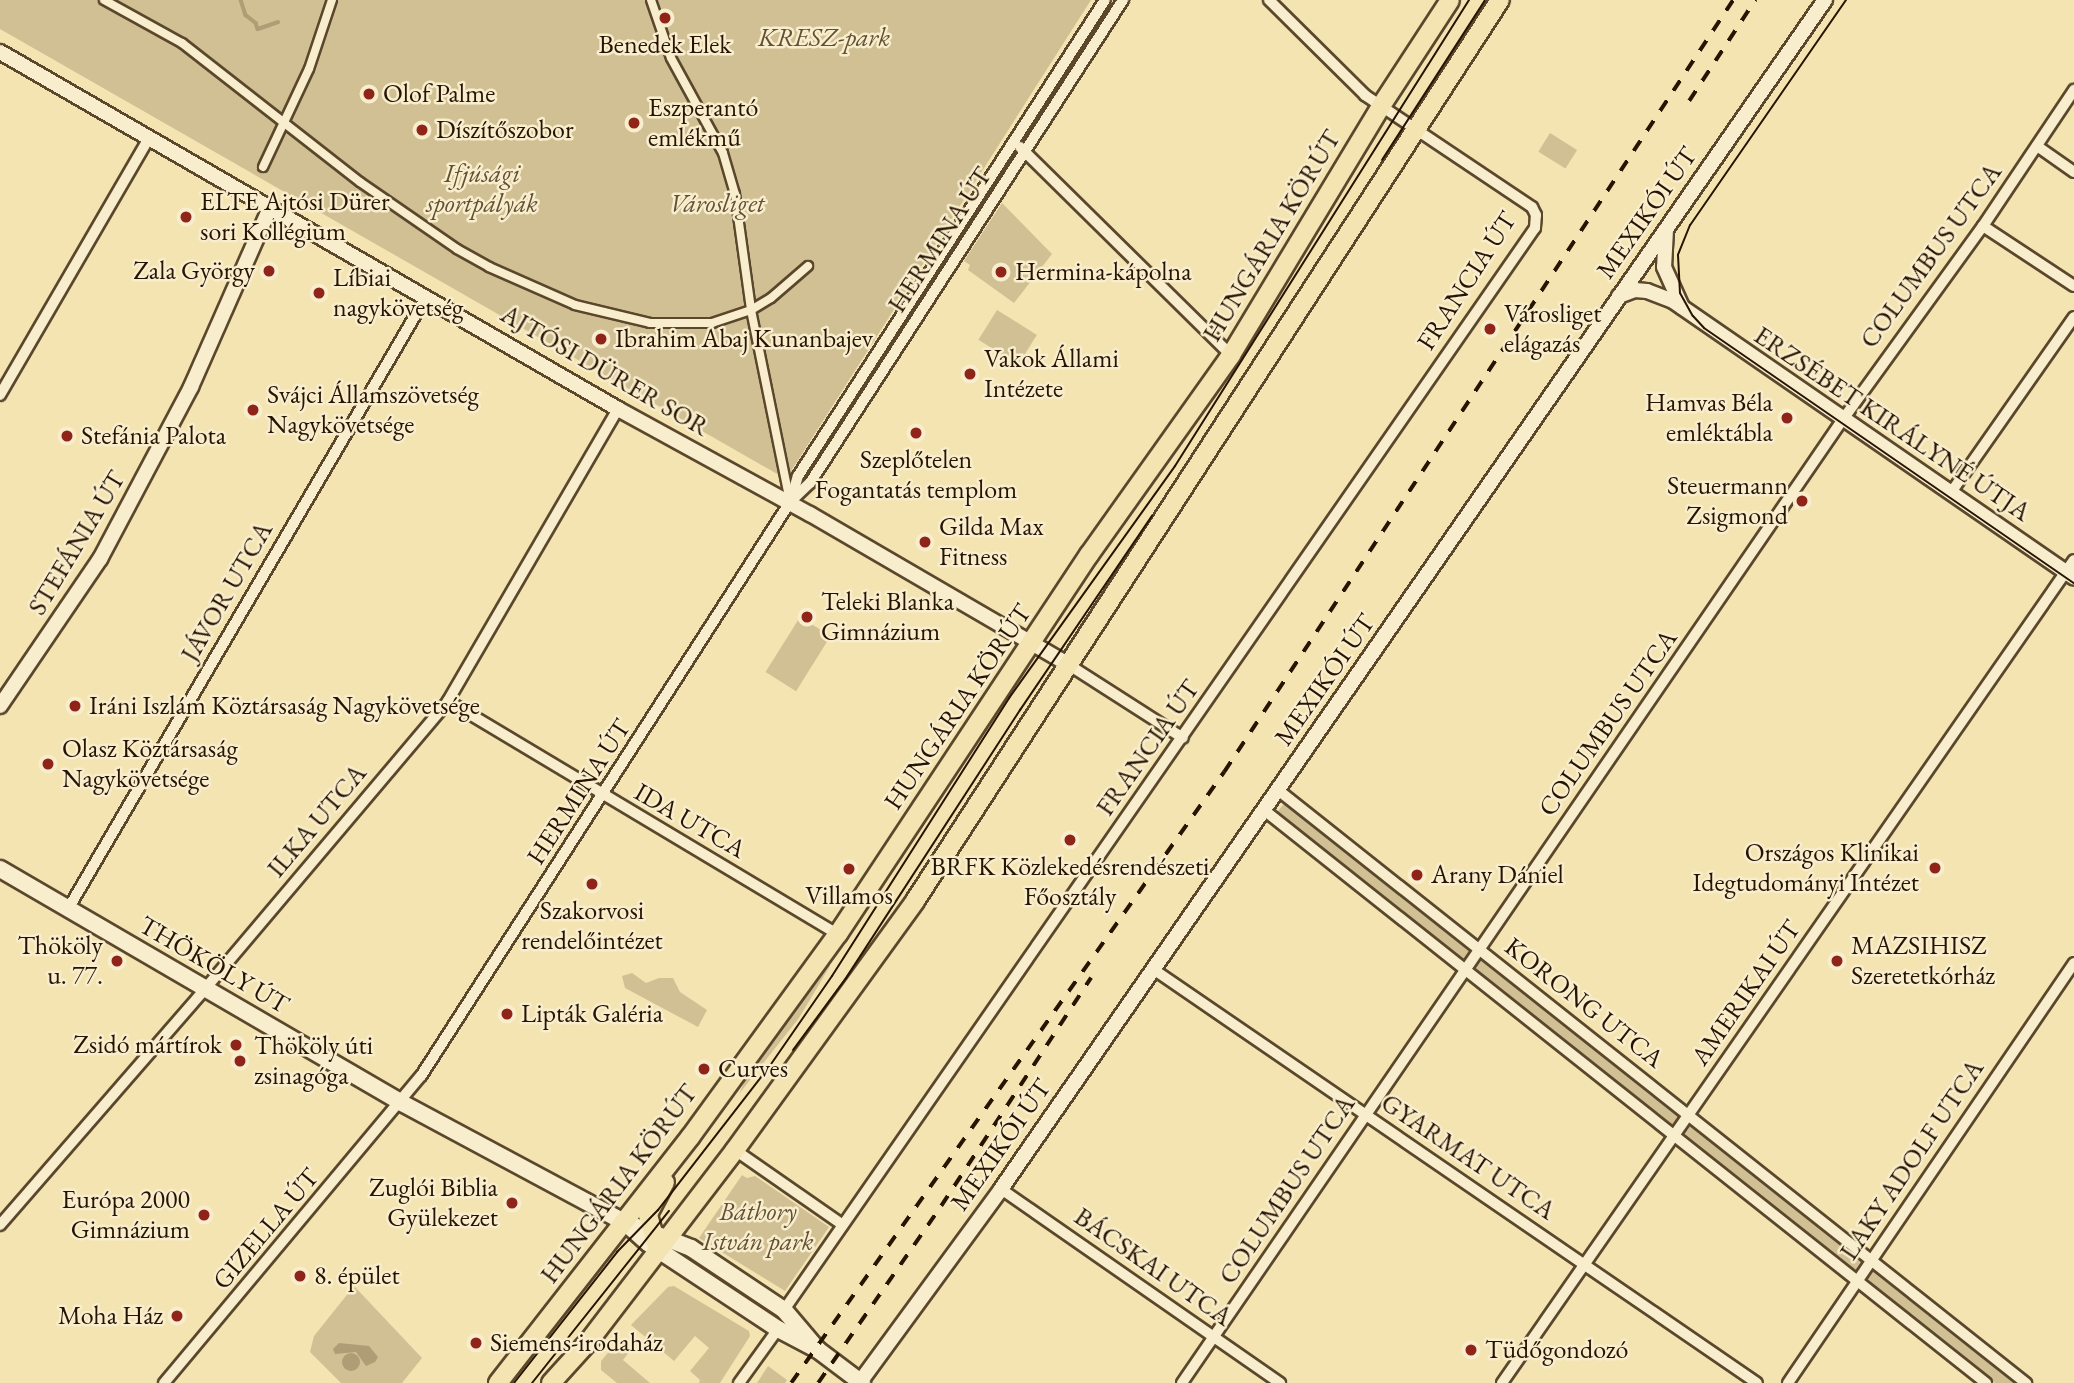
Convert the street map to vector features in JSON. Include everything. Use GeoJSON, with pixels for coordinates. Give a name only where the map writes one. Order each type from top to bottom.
{"type":"FeatureCollection","features":[{"type":"Feature","properties":{"kind":"main road","name":"HUNGÁRIA KÖRÚT"},"geometry":{"type":"LineString","coordinates":[[498,1383],[691,1136],[838,934],[1089,555],[1231,355],[1381,106],[1450,0]]}},
{"type":"Feature","properties":{"kind":"main road"},"geometry":{"type":"LineString","coordinates":[[551,1383],[589,1341],[735,1150],[915,901],[1500,0]]}},
{"type":"Feature","properties":{"kind":"main road","name":"THÖKÖLY ÚT"},"geometry":{"type":"LineString","coordinates":[[0,869],[402,1102],[664,1244],[778,1329],[818,1350],[860,1383]]}},
{"type":"Feature","properties":{"kind":"main road"},"geometry":{"type":"LineString","coordinates":[[664,1244],[651,1231],[648,1214],[691,1136]]}},
{"type":"Feature","properties":{"kind":"main road","name":"THÖKÖLY ÚT"},"geometry":{"type":"LineString","coordinates":[[625,1222],[651,1231]]}},
{"type":"Feature","properties":{"kind":"main road","name":"THÖKÖLY ÚT"},"geometry":{"type":"LineString","coordinates":[[664,1244],[691,1248],[785,1310],[818,1350]]}},
{"type":"Feature","properties":{"kind":"street"},"geometry":{"type":"LineString","coordinates":[[104,0],[182,43],[360,182],[457,249],[509,276],[575,304],[668,324],[712,323],[751,310],[771,298],[808,267]]}},
{"type":"Feature","properties":{"kind":"street"},"geometry":{"type":"LineString","coordinates":[[263,167],[309,69],[332,0]]}},
{"type":"Feature","properties":{"kind":"street"},"geometry":{"type":"LineString","coordinates":[[651,0],[671,58],[728,169],[735,194],[751,310],[790,502]]}},
{"type":"Feature","properties":{"kind":"street","name":"HERMINA ÚT"},"geometry":{"type":"LineString","coordinates":[[790,502],[798,476],[1105,0]]}},
{"type":"Feature","properties":{"kind":"street","name":"HERMINA ÚT"},"geometry":{"type":"LineString","coordinates":[[402,1102],[604,797],[790,502],[810,482],[1123,0]]}},
{"type":"Feature","properties":{"kind":"street","name":"MEXIKÓI ÚT"},"geometry":{"type":"LineString","coordinates":[[860,1383],[1000,1189],[1279,790],[1825,0]]}},
{"type":"Feature","properties":{"kind":"street"},"geometry":{"type":"LineString","coordinates":[[1272,1],[1366,95],[1415,128]]}},
{"type":"Feature","properties":{"kind":"street","name":"AJTÓSI DÜRER SOR"},"geometry":{"type":"LineString","coordinates":[[0,51],[618,409],[790,502],[1033,642],[1183,738]]}},
{"type":"Feature","properties":{"kind":"street","name":"COLUMBUS UTCA"},"geometry":{"type":"LineString","coordinates":[[1182,1383],[1842,420],[1983,226],[2074,90]]}},
{"type":"Feature","properties":{"kind":"street","name":"FRANCIA ÚT"},"geometry":{"type":"LineString","coordinates":[[785,1310],[1535,228],[1536,215],[1532,207],[1415,128]]}},
{"type":"Feature","properties":{"kind":"street"},"geometry":{"type":"LineString","coordinates":[[0,395],[149,138]]}},
{"type":"Feature","properties":{"kind":"street"},"geometry":{"type":"LineString","coordinates":[[1012,141],[1025,150],[1231,355]]}},
{"type":"Feature","properties":{"kind":"street"},"geometry":{"type":"LineString","coordinates":[[2037,146],[2074,172]]}},
{"type":"Feature","properties":{"kind":"street","name":"STEFÁNIA ÚT"},"geometry":{"type":"LineString","coordinates":[[0,706],[100,559],[191,387],[271,206]]}},
{"type":"Feature","properties":{"kind":"street"},"geometry":{"type":"LineString","coordinates":[[1983,226],[2074,286]]}},
{"type":"Feature","properties":{"kind":"street"},"geometry":{"type":"LineString","coordinates":[[1666,229],[1664,267],[1683,309]]}},
{"type":"Feature","properties":{"kind":"street","name":"ERZSÉBET KIRÁLYNÉ ÚTJA"},"geometry":{"type":"LineString","coordinates":[[1619,296],[1635,290],[1647,291],[1683,309],[1950,494],[2071,570]]}},
{"type":"Feature","properties":{"kind":"street","name":"JÁVOR UTCA"},"geometry":{"type":"LineString","coordinates":[[68,909],[426,297]]}},
{"type":"Feature","properties":{"kind":"street"},"geometry":{"type":"LineString","coordinates":[[1950,494],[2074,317]]}},
{"type":"Feature","properties":{"kind":"street","name":"ILKA UTCA"},"geometry":{"type":"LineString","coordinates":[[0,1225],[205,989],[448,701],[618,409]]}},
{"type":"Feature","properties":{"kind":"street","name":"AMERIKAI ÚT"},"geometry":{"type":"LineString","coordinates":[[1502,1383],[2071,570]]}},
{"type":"Feature","properties":{"kind":"street","name":"IDA UTCA"},"geometry":{"type":"LineString","coordinates":[[448,701],[604,797],[838,934]]}},
{"type":"Feature","properties":{"kind":"street","name":"KORONG UTCA"},"geometry":{"type":"LineString","coordinates":[[1279,790],[2026,1383]]}},
{"type":"Feature","properties":{"kind":"street","name":"KORONG UTCA"},"geometry":{"type":"LineString","coordinates":[[1264,810],[1986,1383]]}},
{"type":"Feature","properties":{"kind":"street","name":"LAKY ADOLF UTCA"},"geometry":{"type":"LineString","coordinates":[[1788,1383],[2074,963]]}},
{"type":"Feature","properties":{"kind":"street","name":"GYARMAT UTCA"},"geometry":{"type":"LineString","coordinates":[[1153,969],[1758,1383]]}},
{"type":"Feature","properties":{"kind":"street","name":"GIZELLA ÚT"},"geometry":{"type":"LineString","coordinates":[[164,1383],[402,1102]]}},
{"type":"Feature","properties":{"kind":"street"},"geometry":{"type":"LineString","coordinates":[[735,1150],[843,1226]]}},
{"type":"Feature","properties":{"kind":"street","name":"BÁCSKAI UTCA"},"geometry":{"type":"LineString","coordinates":[[1000,1189],[1280,1383]]}},
{"type":"Feature","properties":{"kind":"street"},"geometry":{"type":"LineString","coordinates":[[739,1383],[778,1329]]}},
{"type":"Feature","properties":{"kind":"green space","name":"Városliget"},"geometry":{"type":"Polygon","coordinates":[[[0,0],[1091,0],[786,479],[0,29],[0,0]]]}},
{"type":"Feature","properties":{"kind":"green space"},"geometry":{"type":"Polygon","coordinates":[[[1550,133],[1577,150],[1565,169],[1538,152],[1550,133]]]}},
{"type":"Feature","properties":{"kind":"green space"},"geometry":{"type":"Polygon","coordinates":[[[1002,203],[1052,254],[1014,303],[968,270],[970,265],[964,261],[1002,203]]]}},
{"type":"Feature","properties":{"kind":"green space"},"geometry":{"type":"Polygon","coordinates":[[[997,310],[1037,335],[1018,365],[978,340],[997,310]]]}},
{"type":"Feature","properties":{"kind":"green space"},"geometry":{"type":"Polygon","coordinates":[[[800,617],[831,636],[796,691],[766,672],[800,617]]]}},
{"type":"Feature","properties":{"kind":"green space"},"geometry":{"type":"Polygon","coordinates":[[[1286,801],[2017,1383],[1995,1383],[1275,815],[1286,801]]]}},
{"type":"Feature","properties":{"kind":"green space"},"geometry":{"type":"Polygon","coordinates":[[[829,964],[799,1018],[739,1094],[756,1056],[829,964]]]}},
{"type":"Feature","properties":{"kind":"green space"},"geometry":{"type":"Polygon","coordinates":[[[632,973],[646,983],[659,978],[673,978],[680,992],[707,1010],[698,1027],[625,988],[622,976],[632,973]]]}},
{"type":"Feature","properties":{"kind":"green space","name":"Báthory István park"},"geometry":{"type":"Polygon","coordinates":[[[742,1175],[747,1178],[755,1176],[829,1227],[785,1291],[699,1238],[742,1175]]]}},
{"type":"Feature","properties":{"kind":"green space"},"geometry":{"type":"Polygon","coordinates":[[[354,1286],[422,1358],[402,1383],[341,1383],[310,1352],[314,1336],[354,1286]]]}},
{"type":"Feature","properties":{"kind":"green space"},"geometry":{"type":"Polygon","coordinates":[[[674,1286],[749,1331],[750,1336],[720,1383],[699,1383],[700,1380],[690,1371],[709,1348],[695,1336],[674,1361],[631,1325],[668,1287],[674,1286]]]}},
{"type":"Feature","properties":{"kind":"green space"},"geometry":{"type":"Polygon","coordinates":[[[619,1340],[634,1346],[623,1360],[650,1383],[617,1383],[601,1370],[601,1361],[619,1340]]]}},
{"type":"Feature","properties":{"kind":"green space"},"geometry":{"type":"Polygon","coordinates":[[[768,1366],[787,1380],[785,1383],[757,1383],[768,1366]]]}},
{"type":"Feature","properties":{"kind":"shaded area"},"geometry":{"type":"Polygon","coordinates":[[[339,1343],[369,1346],[378,1357],[375,1362],[366,1366],[356,1352],[335,1354],[333,1349],[339,1343]]]}},
{"type":"Feature","properties":{"kind":"shaded area"},"geometry":{"type":"Polygon","coordinates":[[[347,1353],[355,1353],[360,1362],[358,1369],[347,1371],[342,1366],[342,1358],[347,1353]]]}},
{"type":"Feature","properties":{"kind":"waterway"},"geometry":{"type":"LineString","coordinates":[[241,0],[246,15],[256,23],[258,29],[278,22]]}},
{"type":"Feature","properties":{"kind":"tram line"},"geometry":{"type":"LineString","coordinates":[[514,1383],[617,1252],[658,1210],[769,1067],[832,976],[1009,698],[1175,466],[1469,0]]}},
{"type":"Feature","properties":{"kind":"tram line"},"geometry":{"type":"LineString","coordinates":[[1382,160],[1485,0]]}},
{"type":"Feature","properties":{"kind":"tram line"},"geometry":{"type":"LineString","coordinates":[[1846,0],[1690,225],[1678,255],[1680,293],[1693,316],[1704,328],[2074,583]]}},
{"type":"Feature","properties":{"kind":"tram line"},"geometry":{"type":"LineString","coordinates":[[793,1050],[846,978],[1020,710],[1152,516]]}},
{"type":"Feature","properties":{"kind":"tram line"},"geometry":{"type":"LineString","coordinates":[[532,1383],[669,1211]]}},
{"type":"Feature","properties":{"kind":"railway"},"geometry":{"type":"LineString","coordinates":[[791,1383],[1224,772],[1733,0]]}},
{"type":"Feature","properties":{"kind":"railway"},"geometry":{"type":"LineString","coordinates":[[1689,101],[1755,0]]}},
{"type":"Feature","properties":{"kind":"railway"},"geometry":{"type":"LineString","coordinates":[[818,1383],[941,1206],[1091,978]]}},
{"type":"Feature","properties":{"kind":"place","name":"Benedek Elek"},"geometry":{"type":"Point","coordinates":[665,18]}},
{"type":"Feature","properties":{"kind":"place","name":"Olof Palme"},"geometry":{"type":"Point","coordinates":[369,94]}},
{"type":"Feature","properties":{"kind":"place","name":"Eszperantó emlékmű"},"geometry":{"type":"Point","coordinates":[634,123]}},
{"type":"Feature","properties":{"kind":"place","name":"Díszítőszobor"},"geometry":{"type":"Point","coordinates":[422,130]}},
{"type":"Feature","properties":{"kind":"place","name":"ELTE Ajtósi Dürer sori Kollégium"},"geometry":{"type":"Point","coordinates":[186,217]}},
{"type":"Feature","properties":{"kind":"place","name":"Zala György"},"geometry":{"type":"Point","coordinates":[269,271]}},
{"type":"Feature","properties":{"kind":"place","name":"Hermina-kápolna"},"geometry":{"type":"Point","coordinates":[1001,272]}},
{"type":"Feature","properties":{"kind":"place","name":"Líbiai nagykövetség"},"geometry":{"type":"Point","coordinates":[319,293]}},
{"type":"Feature","properties":{"kind":"place","name":"Városliget elágazás"},"geometry":{"type":"Point","coordinates":[1490,329]}},
{"type":"Feature","properties":{"kind":"place","name":"Ibrahim Abaj Kunanbajev"},"geometry":{"type":"Point","coordinates":[601,339]}},
{"type":"Feature","properties":{"kind":"place","name":"Vakok Állami Intézete"},"geometry":{"type":"Point","coordinates":[970,374]}},
{"type":"Feature","properties":{"kind":"place","name":"Svájci Államszövetség Nagykövetsége"},"geometry":{"type":"Point","coordinates":[253,410]}},
{"type":"Feature","properties":{"kind":"place","name":"Hamvas Béla emléktábla"},"geometry":{"type":"Point","coordinates":[1787,418]}},
{"type":"Feature","properties":{"kind":"place","name":"Szeplőtelen Fogantatás templom"},"geometry":{"type":"Point","coordinates":[916,433]}},
{"type":"Feature","properties":{"kind":"place","name":"Stefánia Palota"},"geometry":{"type":"Point","coordinates":[67,436]}},
{"type":"Feature","properties":{"kind":"place","name":"Steuermann Zsigmond"},"geometry":{"type":"Point","coordinates":[1802,501]}},
{"type":"Feature","properties":{"kind":"place","name":"Gilda Max Fitness"},"geometry":{"type":"Point","coordinates":[925,542]}},
{"type":"Feature","properties":{"kind":"place","name":"Teleki Blanka Gimnázium"},"geometry":{"type":"Point","coordinates":[807,617]}},
{"type":"Feature","properties":{"kind":"place","name":"Iráni Iszlám Köztársaság Nagykövetsége"},"geometry":{"type":"Point","coordinates":[75,706]}},
{"type":"Feature","properties":{"kind":"place","name":"Olasz Köztársaság Nagykövetsége"},"geometry":{"type":"Point","coordinates":[48,764]}},
{"type":"Feature","properties":{"kind":"place","name":"BRFK Közlekedésrendészeti Főosztály"},"geometry":{"type":"Point","coordinates":[1070,840]}},
{"type":"Feature","properties":{"kind":"place","name":"Országos Klinikai Idegtudományi Intézet"},"geometry":{"type":"Point","coordinates":[1935,868]}},
{"type":"Feature","properties":{"kind":"place","name":"Villamos"},"geometry":{"type":"Point","coordinates":[849,869]}},
{"type":"Feature","properties":{"kind":"place","name":"Arany Dániel"},"geometry":{"type":"Point","coordinates":[1417,875]}},
{"type":"Feature","properties":{"kind":"place","name":"Szakorvosi rendelőintézet"},"geometry":{"type":"Point","coordinates":[592,884]}},
{"type":"Feature","properties":{"kind":"place","name":"Thököly u. 77."},"geometry":{"type":"Point","coordinates":[117,961]}},
{"type":"Feature","properties":{"kind":"place","name":"MAZSIHISZ Szeretetkórház"},"geometry":{"type":"Point","coordinates":[1837,961]}},
{"type":"Feature","properties":{"kind":"place","name":"Lipták Galéria"},"geometry":{"type":"Point","coordinates":[507,1014]}},
{"type":"Feature","properties":{"kind":"place","name":"Zsidó mártírok"},"geometry":{"type":"Point","coordinates":[236,1045]}},
{"type":"Feature","properties":{"kind":"place","name":"Thököly úti zsinagóga"},"geometry":{"type":"Point","coordinates":[240,1061]}},
{"type":"Feature","properties":{"kind":"place","name":"Curves"},"geometry":{"type":"Point","coordinates":[704,1069]}},
{"type":"Feature","properties":{"kind":"place","name":"Zuglói Biblia Gyülekezet"},"geometry":{"type":"Point","coordinates":[512,1203]}},
{"type":"Feature","properties":{"kind":"place","name":"Európa 2000 Gimnázium"},"geometry":{"type":"Point","coordinates":[204,1215]}},
{"type":"Feature","properties":{"kind":"place","name":"8. épület"},"geometry":{"type":"Point","coordinates":[300,1276]}},
{"type":"Feature","properties":{"kind":"place","name":"Moha Ház"},"geometry":{"type":"Point","coordinates":[177,1316]}},
{"type":"Feature","properties":{"kind":"place","name":"Siemens-irodaház"},"geometry":{"type":"Point","coordinates":[476,1343]}},
{"type":"Feature","properties":{"kind":"place","name":"Tüdőgondozó"},"geometry":{"type":"Point","coordinates":[1471,1350]}},
{"type":"Feature","properties":{"kind":"park label","name":"KRESZ-park"},"geometry":{"type":"Point","coordinates":[824,38]}},
{"type":"Feature","properties":{"kind":"park label","name":"Ifjúsági sportpályák"},"geometry":{"type":"Point","coordinates":[482,189]}}]}
